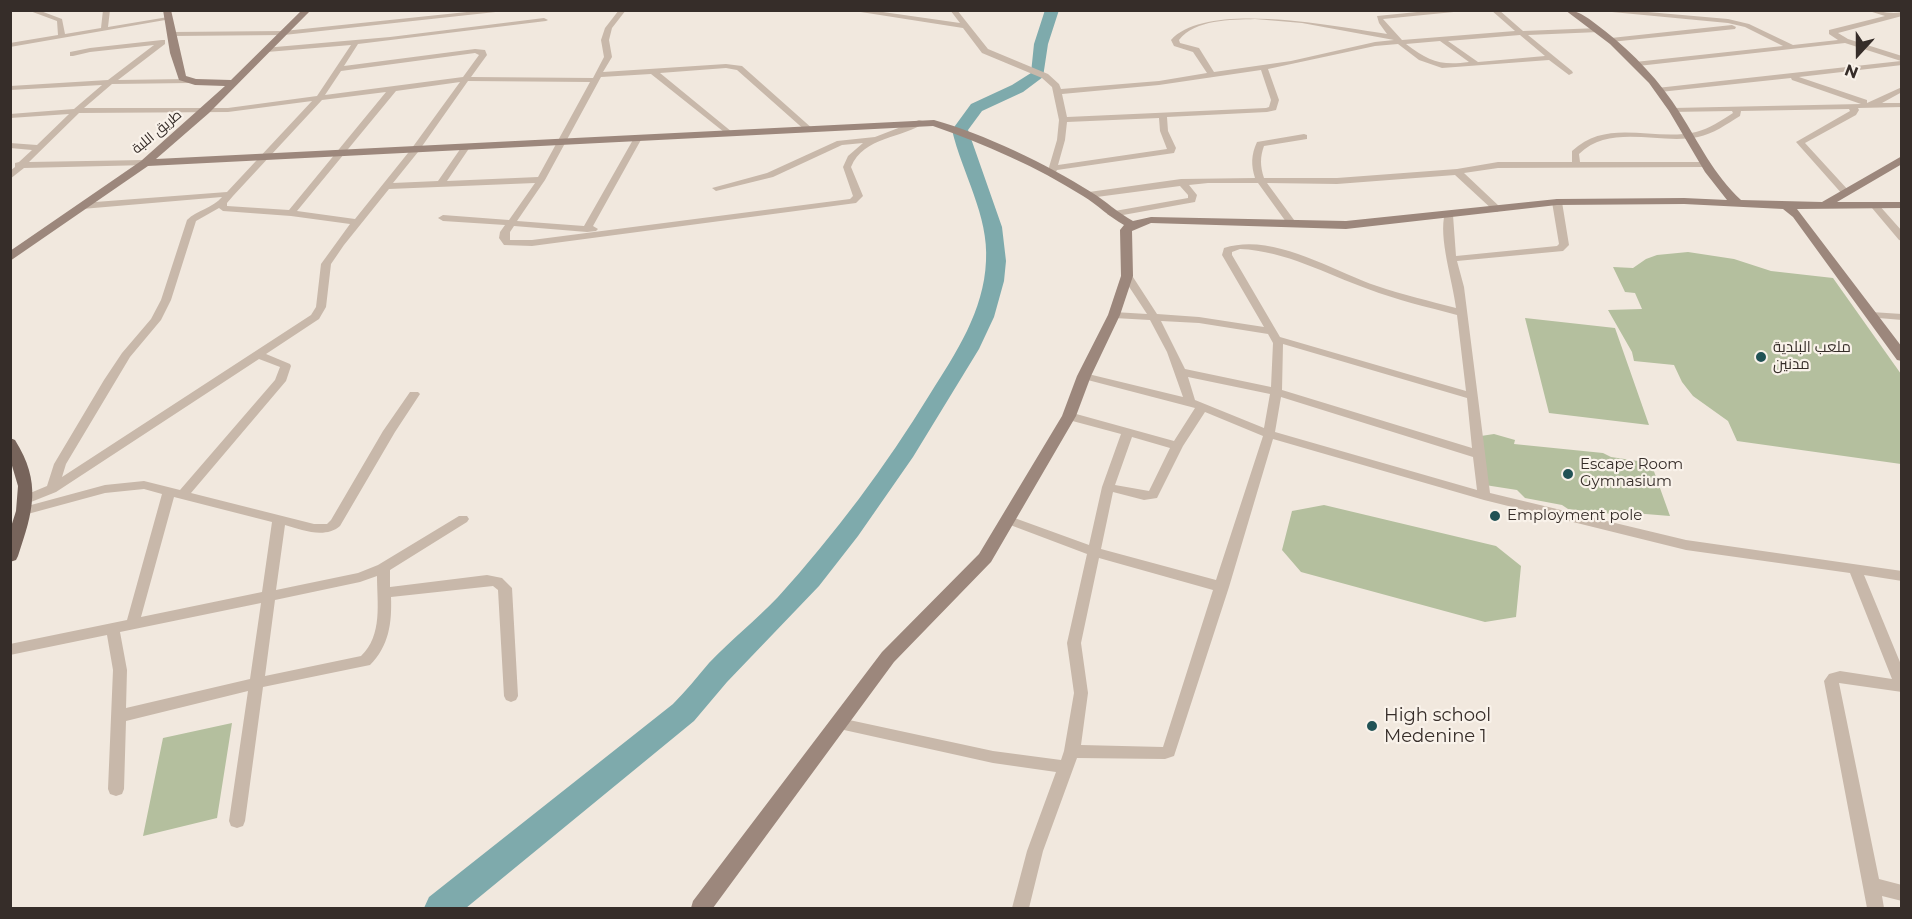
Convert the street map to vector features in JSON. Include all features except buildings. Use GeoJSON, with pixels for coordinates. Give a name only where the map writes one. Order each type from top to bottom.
{"type":"FeatureCollection","features":[{"type":"Feature","properties":{"kind":"main road"},"geometry":{"type":"LineString","coordinates":[[10,443],[23,466],[28,487],[10,556]]}},
{"type":"Feature","properties":{"kind":"street"},"geometry":{"type":"LineString","coordinates":[[104,29],[107,10]]}},
{"type":"Feature","properties":{"kind":"street","name":"طريق اللبة"},"geometry":{"type":"LineString","coordinates":[[13,254],[145,163],[205,111],[307,10]]}},
{"type":"Feature","properties":{"kind":"street"},"geometry":{"type":"LineString","coordinates":[[73,54],[169,39],[284,33],[393,23],[435,15],[511,10]]}},
{"type":"Feature","properties":{"kind":"street"},"geometry":{"type":"LineString","coordinates":[[623,10],[609,28],[605,40],[608,57],[541,180],[510,222],[504,238],[507,243],[517,245],[853,201],[858,196],[847,168],[848,160],[854,152],[867,143],[922,122]]}},
{"type":"Feature","properties":{"kind":"street"},"geometry":{"type":"LineString","coordinates":[[851,10],[964,26]]}},
{"type":"Feature","properties":{"kind":"street"},"geometry":{"type":"LineString","coordinates":[[953,10],[985,51],[1022,68],[1045,75],[1052,81],[1058,92],[1063,120],[1061,140],[1052,171]]}},
{"type":"Feature","properties":{"kind":"street"},"geometry":{"type":"LineString","coordinates":[[1471,10],[1378,14],[1383,25],[1398,39],[1432,64],[1443,66],[1550,58]]}},
{"type":"Feature","properties":{"kind":"street"},"geometry":{"type":"LineString","coordinates":[[1494,10],[1569,73]]}},
{"type":"Feature","properties":{"kind":"street"},"geometry":{"type":"LineString","coordinates":[[1569,10],[1599,30],[1638,64],[1660,90],[1704,164],[1734,201]]}},
{"type":"Feature","properties":{"kind":"street"},"geometry":{"type":"LineString","coordinates":[[1594,10],[1721,20],[1747,25],[1792,47]]}},
{"type":"Feature","properties":{"kind":"street"},"geometry":{"type":"LineString","coordinates":[[1869,10],[1902,19]]}},
{"type":"Feature","properties":{"kind":"street"},"geometry":{"type":"LineString","coordinates":[[33,11],[60,20],[62,36]]}},
{"type":"Feature","properties":{"kind":"street"},"geometry":{"type":"LineString","coordinates":[[1902,14],[1832,32],[1845,41],[1902,61]]}},
{"type":"Feature","properties":{"kind":"street"},"geometry":{"type":"LineString","coordinates":[[10,45],[104,29],[168,15],[169,39],[182,78],[187,81]]}},
{"type":"Feature","properties":{"kind":"street"},"geometry":{"type":"LineString","coordinates":[[1212,75],[1196,50],[1177,44],[1175,40],[1190,27],[1223,18],[1277,16],[1398,39]]}},
{"type":"Feature","properties":{"kind":"street"},"geometry":{"type":"LineString","coordinates":[[267,50],[390,39],[544,20]]}},
{"type":"Feature","properties":{"kind":"street"},"geometry":{"type":"LineString","coordinates":[[390,39],[393,23]]}},
{"type":"Feature","properties":{"kind":"street"},"geometry":{"type":"LineString","coordinates":[[1611,40],[1747,25]]}},
{"type":"Feature","properties":{"kind":"street"},"geometry":{"type":"LineString","coordinates":[[1058,92],[1159,83],[1264,67],[1398,39],[1599,30]]}},
{"type":"Feature","properties":{"kind":"street"},"geometry":{"type":"LineString","coordinates":[[1440,38],[1476,64]]}},
{"type":"Feature","properties":{"kind":"street"},"geometry":{"type":"LineString","coordinates":[[10,176],[86,102],[169,39]]}},
{"type":"Feature","properties":{"kind":"street"},"geometry":{"type":"LineString","coordinates":[[1638,64],[1845,41]]}},
{"type":"Feature","properties":{"kind":"street"},"geometry":{"type":"LineString","coordinates":[[52,489],[60,464],[110,380],[126,355],[156,320],[166,300],[192,220],[222,203],[318,100],[356,42]]}},
{"type":"Feature","properties":{"kind":"street"},"geometry":{"type":"LineString","coordinates":[[25,505],[307,323],[318,312],[322,298],[324,268],[357,222],[415,150],[483,55],[482,52],[338,69]]}},
{"type":"Feature","properties":{"kind":"street"},"geometry":{"type":"LineString","coordinates":[[1660,90],[1792,77],[1902,61]]}},
{"type":"Feature","properties":{"kind":"street"},"geometry":{"type":"LineString","coordinates":[[10,116],[252,108],[466,80],[596,77],[726,66],[739,68],[810,130]]}},
{"type":"Feature","properties":{"kind":"street"},"geometry":{"type":"LineString","coordinates":[[1063,120],[1273,108],[1275,100],[1264,67]]}},
{"type":"Feature","properties":{"kind":"street"},"geometry":{"type":"LineString","coordinates":[[653,71],[729,134]]}},
{"type":"Feature","properties":{"kind":"street"},"geometry":{"type":"LineString","coordinates":[[1792,77],[1902,116]]}},
{"type":"Feature","properties":{"kind":"street"},"geometry":{"type":"LineString","coordinates":[[10,88],[110,82],[232,83]]}},
{"type":"Feature","properties":{"kind":"street"},"geometry":{"type":"LineString","coordinates":[[1872,105],[1902,89]]}},
{"type":"Feature","properties":{"kind":"street"},"geometry":{"type":"LineString","coordinates":[[291,213],[392,90]]}},
{"type":"Feature","properties":{"kind":"street"},"geometry":{"type":"LineString","coordinates":[[1673,110],[1902,105]]}},
{"type":"Feature","properties":{"kind":"street"},"geometry":{"type":"LineString","coordinates":[[1842,195],[1800,142],[1853,113],[1855,110],[1851,106]]}},
{"type":"Feature","properties":{"kind":"street"},"geometry":{"type":"LineString","coordinates":[[1576,164],[1575,153],[1580,146],[1600,137],[1703,133],[1730,118],[1739,111],[1736,108]]}},
{"type":"Feature","properties":{"kind":"street"},"geometry":{"type":"LineString","coordinates":[[1052,171],[1171,151],[1172,148],[1164,131],[1163,115]]}},
{"type":"Feature","properties":{"kind":"street"},"geometry":{"type":"LineString","coordinates":[[10,165],[145,163],[810,130],[922,122],[943,124],[1052,171],[1131,225]]}},
{"type":"Feature","properties":{"kind":"street"},"geometry":{"type":"LineString","coordinates":[[1292,224],[1260,181],[1256,160],[1260,144],[1304,137]]}},
{"type":"Feature","properties":{"kind":"street"},"geometry":{"type":"LineString","coordinates":[[587,229],[638,138]]}},
{"type":"Feature","properties":{"kind":"street"},"geometry":{"type":"LineString","coordinates":[[716,188],[770,175],[840,143],[864,138],[880,139]]}},
{"type":"Feature","properties":{"kind":"street"},"geometry":{"type":"LineString","coordinates":[[10,145],[39,148]]}},
{"type":"Feature","properties":{"kind":"street"},"geometry":{"type":"LineString","coordinates":[[441,183],[466,147]]}},
{"type":"Feature","properties":{"kind":"street"},"geometry":{"type":"LineString","coordinates":[[1820,205],[1842,195],[1902,159]]}},
{"type":"Feature","properties":{"kind":"street"},"geometry":{"type":"LineString","coordinates":[[1089,195],[1181,182],[1336,181],[1457,172],[1498,165],[1704,164]]}},
{"type":"Feature","properties":{"kind":"street"},"geometry":{"type":"LineString","coordinates":[[1457,172],[1497,209]]}},
{"type":"Feature","properties":{"kind":"street"},"geometry":{"type":"LineString","coordinates":[[387,186],[541,180]]}},
{"type":"Feature","properties":{"kind":"street"},"geometry":{"type":"LineString","coordinates":[[1112,214],[1192,200],[1193,195],[1181,182]]}},
{"type":"Feature","properties":{"kind":"street"},"geometry":{"type":"LineString","coordinates":[[82,206],[230,194]]}},
{"type":"Feature","properties":{"kind":"street"},"geometry":{"type":"LineString","coordinates":[[1790,204],[1842,195],[1902,204]]}},
{"type":"Feature","properties":{"kind":"street"},"geometry":{"type":"LineString","coordinates":[[701,909],[888,657],[985,558],[1009,520],[1069,416],[1084,376],[1114,315],[1127,276],[1125,237],[1126,230],[1131,225],[1151,220],[1346,225],[1557,202],[1734,201],[1875,206],[1902,204]]}},
{"type":"Feature","properties":{"kind":"street"},"geometry":{"type":"LineString","coordinates":[[1451,259],[1563,247],[1557,202]]}},
{"type":"Feature","properties":{"kind":"street"},"geometry":{"type":"LineString","coordinates":[[222,203],[223,208],[230,210],[291,213],[357,222]]}},
{"type":"Feature","properties":{"kind":"street"},"geometry":{"type":"LineString","coordinates":[[1790,204],[1902,357]]}},
{"type":"Feature","properties":{"kind":"street"},"geometry":{"type":"LineString","coordinates":[[1875,206],[1902,238]]}},
{"type":"Feature","properties":{"kind":"street"},"geometry":{"type":"LineString","coordinates":[[1448,215],[1451,259],[1459,287],[1484,496]]}},
{"type":"Feature","properties":{"kind":"street"},"geometry":{"type":"LineString","coordinates":[[443,218],[615,231]]}},
{"type":"Feature","properties":{"kind":"street"},"geometry":{"type":"LineString","coordinates":[[1072,751],[1165,753],[1169,751],[1222,587],[1269,434],[1276,392],[1278,347],[1274,335],[1227,255],[1227,250],[1231,247],[1250,247],[1290,254],[1361,284],[1462,313]]}},
{"type":"Feature","properties":{"kind":"street"},"geometry":{"type":"LineString","coordinates":[[1127,276],[1155,317],[1182,372],[1190,402]]}},
{"type":"Feature","properties":{"kind":"street"},"geometry":{"type":"LineString","coordinates":[[1114,315],[1199,320],[1274,335],[1472,396]]}},
{"type":"Feature","properties":{"kind":"street"},"geometry":{"type":"LineString","coordinates":[[1871,315],[1902,317]]}},
{"type":"Feature","properties":{"kind":"street"},"geometry":{"type":"LineString","coordinates":[[132,626],[175,494],[280,381],[286,366],[259,355]]}},
{"type":"Feature","properties":{"kind":"street"},"geometry":{"type":"LineString","coordinates":[[1182,372],[1276,392],[1478,454]]}},
{"type":"Feature","properties":{"kind":"street"},"geometry":{"type":"LineString","coordinates":[[1084,376],[1190,402],[1269,434],[1484,496],[1686,545],[1902,576]]}},
{"type":"Feature","properties":{"kind":"street"},"geometry":{"type":"LineString","coordinates":[[25,505],[128,485],[144,485],[322,530],[330,528],[336,523],[389,431],[414,394]]}},
{"type":"Feature","properties":{"kind":"street"},"geometry":{"type":"LineString","coordinates":[[1108,487],[1144,496],[1153,495],[1177,446],[1202,407]]}},
{"type":"Feature","properties":{"kind":"street"},"geometry":{"type":"LineString","coordinates":[[1069,416],[1177,446]]}},
{"type":"Feature","properties":{"kind":"street"},"geometry":{"type":"LineString","coordinates":[[1021,909],[1035,851],[1072,751],[1081,693],[1074,643],[1108,487],[1128,432]]}},
{"type":"Feature","properties":{"kind":"street"},"geometry":{"type":"LineString","coordinates":[[10,650],[360,577],[383,568],[463,519]]}},
{"type":"Feature","properties":{"kind":"street"},"geometry":{"type":"LineString","coordinates":[[237,821],[279,520]]}},
{"type":"Feature","properties":{"kind":"street"},"geometry":{"type":"LineString","coordinates":[[1009,520],[1095,552],[1222,587]]}},
{"type":"Feature","properties":{"kind":"street"},"geometry":{"type":"LineString","coordinates":[[120,716],[256,683],[365,661],[378,649],[383,634],[383,568]]}},
{"type":"Feature","properties":{"kind":"street"},"geometry":{"type":"LineString","coordinates":[[1855,570],[1901,686]]}},
{"type":"Feature","properties":{"kind":"street"},"geometry":{"type":"LineString","coordinates":[[383,593],[487,580],[497,581],[505,588],[511,696]]}},
{"type":"Feature","properties":{"kind":"street"},"geometry":{"type":"LineString","coordinates":[[113,630],[120,670],[116,789]]}},
{"type":"Feature","properties":{"kind":"street"},"geometry":{"type":"LineString","coordinates":[[1876,909],[1831,681],[1840,677],[1901,686]]}},
{"type":"Feature","properties":{"kind":"street"},"geometry":{"type":"LineString","coordinates":[[840,724],[993,757],[1067,767]]}},
{"type":"Feature","properties":{"kind":"street"},"geometry":{"type":"LineString","coordinates":[[1871,885],[1902,893]]}},
{"type":"Feature","properties":{"kind":"green space","name":"ملعب البلدية مدنين"},"geometry":{"type":"Polygon","coordinates":[[[1688,252],[1734,259],[1771,271],[1833,278],[1901,374],[1901,464],[1737,441],[1728,421],[1693,396],[1682,382],[1674,365],[1634,361],[1632,352],[1608,310],[1642,309],[1635,293],[1625,292],[1613,267],[1633,268],[1657,255],[1688,252]]]}},
{"type":"Feature","properties":{"kind":"green space"},"geometry":{"type":"Polygon","coordinates":[[[1525,318],[1615,328],[1649,425],[1549,413],[1525,318]]]}},
{"type":"Feature","properties":{"kind":"green space","name":"Escape Room Gymnasium"},"geometry":{"type":"Polygon","coordinates":[[[1494,434],[1515,440],[1514,444],[1603,453],[1611,457],[1651,463],[1670,516],[1621,512],[1622,515],[1568,509],[1562,505],[1525,498],[1517,490],[1485,485],[1481,436],[1494,434]]]}},
{"type":"Feature","properties":{"kind":"green space"},"geometry":{"type":"Polygon","coordinates":[[[1324,505],[1496,546],[1521,566],[1516,617],[1485,622],[1301,572],[1282,550],[1292,511],[1324,505]]]}},
{"type":"Feature","properties":{"kind":"green space"},"geometry":{"type":"Polygon","coordinates":[[[232,723],[217,818],[143,836],[163,738],[232,723]]]}},
{"type":"Feature","properties":{"kind":"waterway"},"geometry":{"type":"LineString","coordinates":[[441,908],[678,718],[717,674],[780,612],[830,555],[887,478],[968,349],[984,317],[994,281],[996,261],[992,227],[960,130],[977,107],[986,101],[1018,89],[1038,74],[1041,44],[1052,10]]}},
{"type":"Feature","properties":{"kind":"place","name":"ملعب البلدية مدنين"},"geometry":{"type":"Point","coordinates":[1761,357]}},
{"type":"Feature","properties":{"kind":"place","name":"Escape Room Gymnasium"},"geometry":{"type":"Point","coordinates":[1568,474]}},
{"type":"Feature","properties":{"kind":"place","name":"Employment pole"},"geometry":{"type":"Point","coordinates":[1495,516]}},
{"type":"Feature","properties":{"kind":"place","name":"High school Medenine 1"},"geometry":{"type":"Point","coordinates":[1372,726]}}]}
